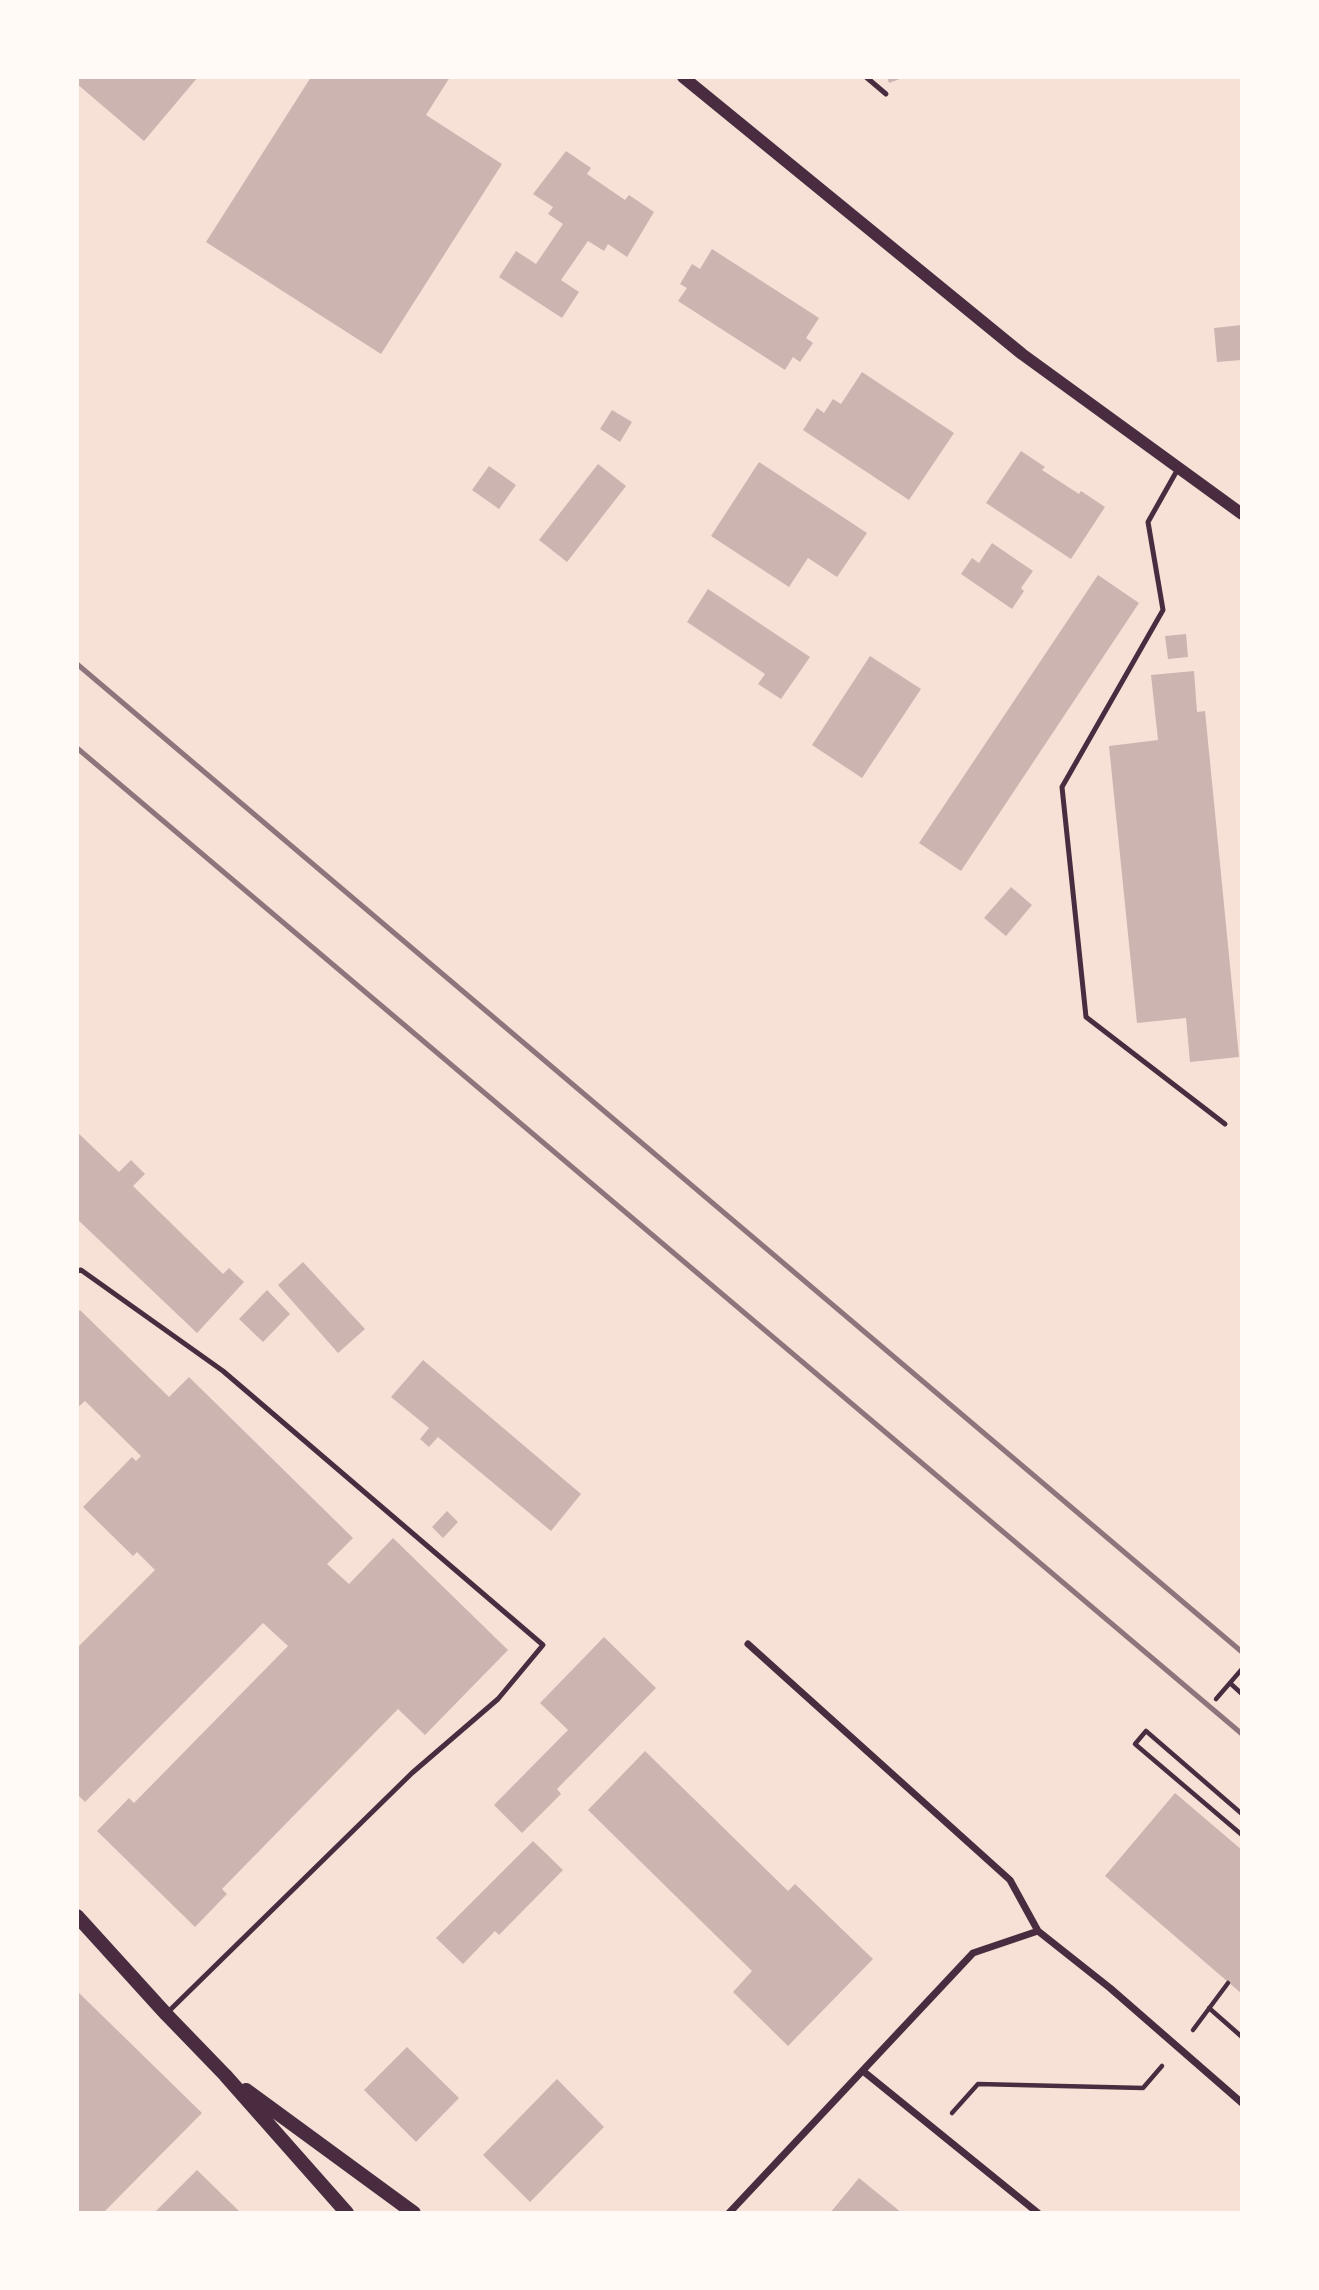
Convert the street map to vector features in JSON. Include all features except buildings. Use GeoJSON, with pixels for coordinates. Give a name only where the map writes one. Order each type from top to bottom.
{"type":"FeatureCollection","features":[{"type":"Feature","properties":{"kind":"main road"},"geometry":{"type":"LineString","coordinates":[[77,1916],[225,2075],[347,2213]]}},
{"type":"Feature","properties":{"kind":"main road"},"geometry":{"type":"LineString","coordinates":[[225,2075],[414,2213]]}},
{"type":"Feature","properties":{"kind":"street"},"geometry":{"type":"LineString","coordinates":[[683,77],[1022,354],[1242,514]]}},
{"type":"Feature","properties":{"kind":"street"},"geometry":{"type":"LineString","coordinates":[[748,1644],[1010,1880],[1038,1931],[1242,2103]]}},
{"type":"Feature","properties":{"kind":"street"},"geometry":{"type":"LineString","coordinates":[[729,2213],[973,1953],[1038,1931]]}},
{"type":"Feature","properties":{"kind":"street"},"geometry":{"type":"LineString","coordinates":[[863,2071],[1038,2213]]}},
{"type":"Feature","properties":{"kind":"lane"},"geometry":{"type":"LineString","coordinates":[[866,77],[886,94]]}},
{"type":"Feature","properties":{"kind":"lane"},"geometry":{"type":"LineString","coordinates":[[1179,467],[1148,522],[1163,610],[1062,786],[1086,1017],[1226,1124]]}},
{"type":"Feature","properties":{"kind":"lane"},"geometry":{"type":"LineString","coordinates":[[77,1271],[81,1270],[223,1371],[543,1644],[498,1699],[412,1773],[166,2014]]}},
{"type":"Feature","properties":{"kind":"path"},"geometry":{"type":"LineString","coordinates":[[1216,1699],[1241,1672]]}},
{"type":"Feature","properties":{"kind":"path"},"geometry":{"type":"LineString","coordinates":[[1230,1683],[1242,1694]]}},
{"type":"Feature","properties":{"kind":"path"},"geometry":{"type":"LineString","coordinates":[[1242,1814],[1146,1731],[1135,1744],[1242,1835]]}},
{"type":"Feature","properties":{"kind":"path"},"geometry":{"type":"LineString","coordinates":[[936,2131],[978,2084],[1143,2088],[1179,2048],[1228,1983]]}},
{"type":"Feature","properties":{"kind":"path"},"geometry":{"type":"LineString","coordinates":[[1209,2008],[1242,2037]]}},
{"type":"Feature","properties":{"kind":"railway"},"geometry":{"type":"LineString","coordinates":[[77,664],[1242,1652]]}},
{"type":"Feature","properties":{"kind":"railway"},"geometry":{"type":"LineString","coordinates":[[77,748],[1242,1734]]}}]}
